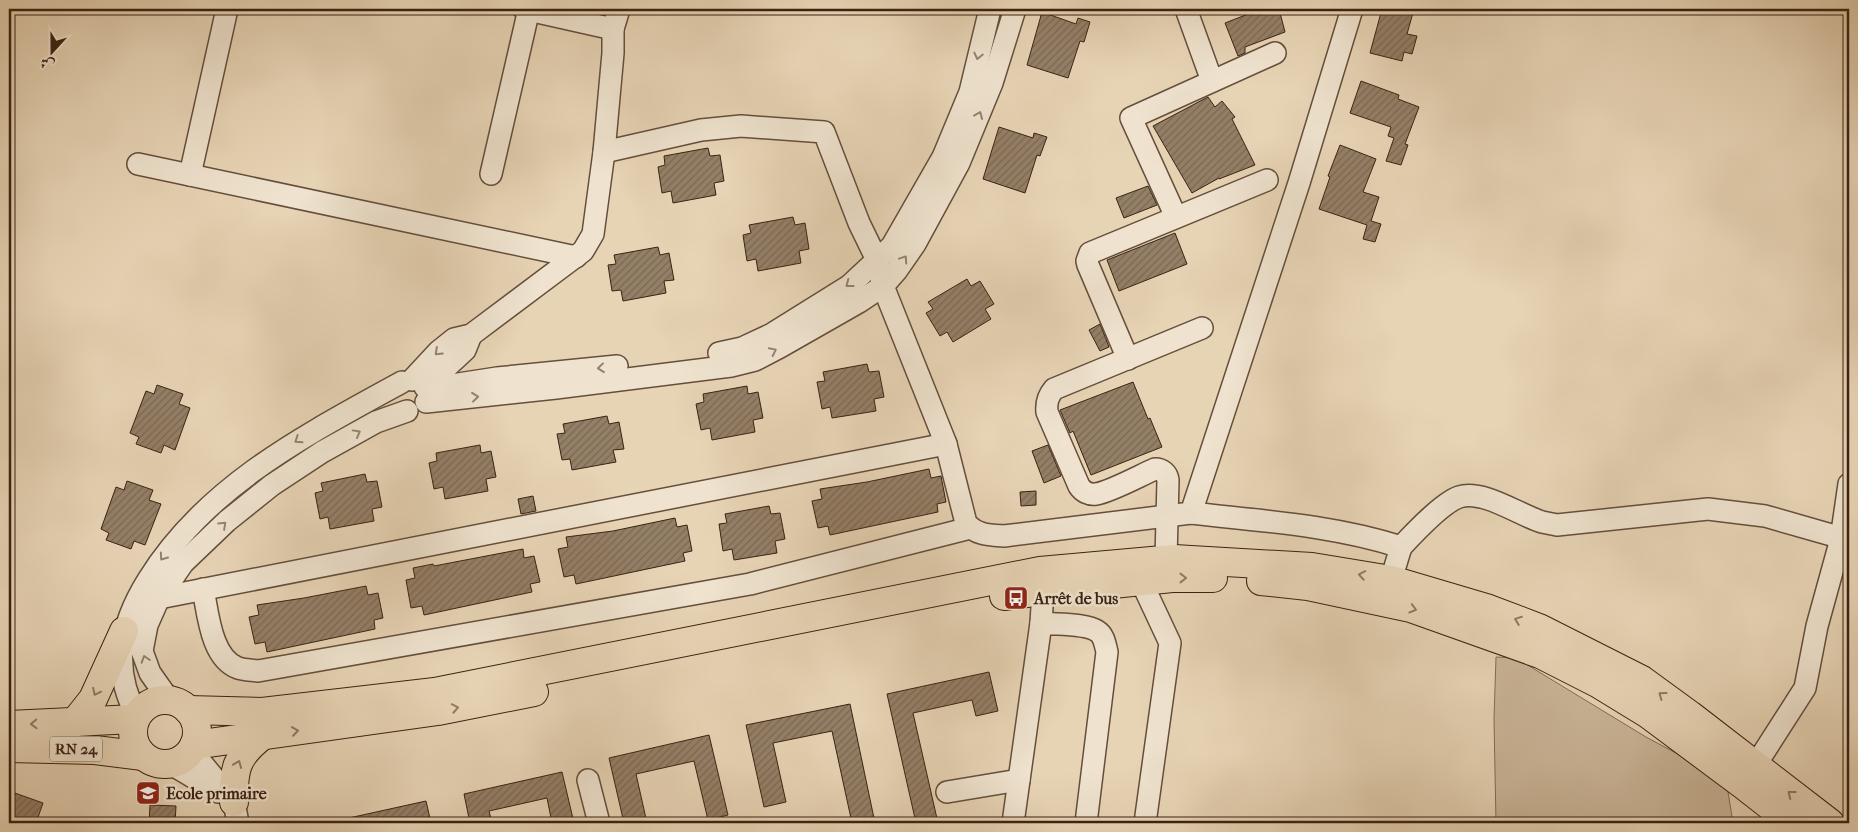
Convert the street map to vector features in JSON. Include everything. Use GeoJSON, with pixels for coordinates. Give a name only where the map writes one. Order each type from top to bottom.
{"type":"FeatureCollection","features":[{"type":"Feature","properties":{"kind":"highway"},"geometry":{"type":"LineString","coordinates":[[1792,823],[1648,714],[1599,684],[1540,654],[1411,608],[1308,586],[1234,578],[1172,578],[1010,595],[438,712],[262,736],[186,752],[157,763],[143,756],[137,748],[133,739],[133,729],[136,717],[143,708],[160,700],[179,705],[262,712],[435,692],[1040,571],[1166,559],[1312,567],[1391,580],[1489,609],[1539,628],[1594,655],[1642,680],[1830,823]]}},
{"type":"Feature","properties":{"kind":"highway"},"geometry":{"type":"LineString","coordinates":[[74,723],[93,698],[124,631]]}},
{"type":"Feature","properties":{"kind":"highway"},"geometry":{"type":"LineString","coordinates":[[179,705],[193,718],[196,726],[197,736],[186,752]]}},
{"type":"Feature","properties":{"kind":"highway","name":"RN 24"},"geometry":{"type":"LineString","coordinates":[[9,725],[74,723],[136,717]]}},
{"type":"Feature","properties":{"kind":"highway"},"geometry":{"type":"LineString","coordinates":[[236,813],[235,768],[251,744],[262,736]]}},
{"type":"Feature","properties":{"kind":"highway","name":"RN 24"},"geometry":{"type":"LineString","coordinates":[[9,748],[95,750],[143,756]]}},
{"type":"Feature","properties":{"kind":"street"},"geometry":{"type":"LineString","coordinates":[[190,174],[227,9]]}},
{"type":"Feature","properties":{"kind":"street"},"geometry":{"type":"LineString","coordinates":[[491,174],[527,9],[613,29]]}},
{"type":"Feature","properties":{"kind":"street"},"geometry":{"type":"LineString","coordinates":[[179,705],[150,673],[142,651],[147,625],[159,598],[183,563],[227,521],[272,485],[322,452],[376,422],[416,392],[465,350],[472,335],[583,251],[593,234],[604,152],[613,53],[613,29],[618,9]]}},
{"type":"Feature","properties":{"kind":"street"},"geometry":{"type":"LineString","coordinates":[[136,717],[121,671],[124,631],[136,599],[164,555],[197,518],[250,472],[307,434],[416,392],[497,378],[704,356],[742,348],[772,334],[849,286],[892,246],[943,157],[970,92],[990,9]]}},
{"type":"Feature","properties":{"kind":"street"},"geometry":{"type":"LineString","coordinates":[[416,392],[556,388],[731,366],[755,360],[780,348],[859,302],[883,286],[897,270],[915,244],[959,163],[992,83],[1015,9]]}},
{"type":"Feature","properties":{"kind":"street"},"geometry":{"type":"LineString","coordinates":[[1186,9],[1212,81]]}},
{"type":"Feature","properties":{"kind":"street"},"geometry":{"type":"LineString","coordinates":[[1191,513],[1299,183],[1352,9]]}},
{"type":"Feature","properties":{"kind":"street"},"geometry":{"type":"LineString","coordinates":[[1176,217],[1131,118],[1275,53]]}},
{"type":"Feature","properties":{"kind":"street"},"geometry":{"type":"LineString","coordinates":[[604,152],[717,128],[741,126],[824,132],[859,223],[877,260],[883,286],[946,444],[966,523],[970,528],[987,535],[1004,536],[1191,513],[1315,528],[1374,538],[1401,547]]}},
{"type":"Feature","properties":{"kind":"street"},"geometry":{"type":"LineString","coordinates":[[138,164],[576,258]]}},
{"type":"Feature","properties":{"kind":"street"},"geometry":{"type":"LineString","coordinates":[[1128,359],[1088,265],[1088,256],[1093,250],[1267,180]]}},
{"type":"Feature","properties":{"kind":"street"},"geometry":{"type":"LineString","coordinates":[[1166,559],[1168,476],[1159,469],[1100,493],[1090,494],[1082,490],[1047,412],[1048,399],[1054,389],[1202,328]]}},
{"type":"Feature","properties":{"kind":"street"},"geometry":{"type":"LineString","coordinates":[[159,598],[946,444]]}},
{"type":"Feature","properties":{"kind":"street"},"geometry":{"type":"LineString","coordinates":[[1755,766],[1805,688],[1817,626],[1845,540],[1849,484]]}},
{"type":"Feature","properties":{"kind":"street"},"geometry":{"type":"LineString","coordinates":[[1391,580],[1401,547],[1422,524],[1457,498],[1466,496],[1485,498],[1542,522],[1557,525],[1708,509],[1765,516],[1845,540]]}},
{"type":"Feature","properties":{"kind":"street"},"geometry":{"type":"LineString","coordinates":[[203,589],[214,643],[226,659],[237,668],[258,671],[750,584],[970,528]]}},
{"type":"Feature","properties":{"kind":"street"},"geometry":{"type":"LineString","coordinates":[[1141,581],[1170,643],[1145,823]]}},
{"type":"Feature","properties":{"kind":"street"},"geometry":{"type":"LineString","coordinates":[[1013,823],[1041,624],[1043,591]]}},
{"type":"Feature","properties":{"kind":"street"},"geometry":{"type":"LineString","coordinates":[[1041,624],[1086,627],[1097,631],[1104,638],[1107,652],[1086,823]]}},
{"type":"Feature","properties":{"kind":"street"},"geometry":{"type":"LineString","coordinates":[[186,752],[236,813]]}},
{"type":"Feature","properties":{"kind":"street"},"geometry":{"type":"LineString","coordinates":[[588,780],[599,823]]}},
{"type":"Feature","properties":{"kind":"street"},"geometry":{"type":"LineString","coordinates":[[947,792],[1019,780]]}},
{"type":"Feature","properties":{"kind":"shaded area"},"geometry":{"type":"Polygon","coordinates":[[[1496,657],[1516,658],[1646,737],[1702,767],[1728,792],[1733,823],[1496,823],[1494,719],[1496,657]]]}},
{"type":"Feature","properties":{"kind":"building"},"geometry":{"type":"Polygon","coordinates":[[[1261,9],[1279,9],[1285,32],[1245,47],[1245,53],[1238,56],[1225,23],[1261,9]]]}},
{"type":"Feature","properties":{"kind":"building"},"geometry":{"type":"Polygon","coordinates":[[[1382,9],[1414,9],[1407,34],[1417,36],[1412,54],[1404,52],[1402,61],[1370,53],[1382,9]]]}},
{"type":"Feature","properties":{"kind":"building"},"geometry":{"type":"Polygon","coordinates":[[[1042,12],[1076,24],[1078,18],[1090,22],[1084,42],[1080,41],[1068,78],[1027,65],[1042,12]]]}},
{"type":"Feature","properties":{"kind":"building"},"geometry":{"type":"Polygon","coordinates":[[[1361,81],[1399,95],[1398,99],[1419,107],[1405,144],[1408,145],[1401,165],[1386,161],[1394,138],[1388,136],[1391,127],[1350,113],[1361,81]]]}},
{"type":"Feature","properties":{"kind":"building"},"geometry":{"type":"Polygon","coordinates":[[[1208,97],[1215,107],[1222,101],[1235,117],[1232,119],[1255,165],[1219,178],[1192,193],[1153,126],[1208,97]]]}},
{"type":"Feature","properties":{"kind":"building"},"geometry":{"type":"Polygon","coordinates":[[[999,127],[1033,138],[1034,133],[1047,137],[1040,156],[1037,155],[1025,193],[983,179],[999,127]]]}},
{"type":"Feature","properties":{"kind":"building"},"geometry":{"type":"Polygon","coordinates":[[[1340,145],[1376,159],[1363,192],[1379,197],[1371,221],[1381,224],[1375,242],[1363,239],[1367,225],[1319,209],[1330,177],[1328,176],[1340,145]]]}},
{"type":"Feature","properties":{"kind":"building"},"geometry":{"type":"Polygon","coordinates":[[[708,148],[710,156],[720,155],[724,181],[714,183],[716,195],[673,203],[671,191],[662,193],[658,167],[665,165],[664,156],[708,148]]]}},
{"type":"Feature","properties":{"kind":"building"},"geometry":{"type":"Polygon","coordinates":[[[1148,186],[1157,205],[1124,218],[1116,198],[1148,186]]]}},
{"type":"Feature","properties":{"kind":"building"},"geometry":{"type":"Polygon","coordinates":[[[793,217],[795,225],[805,223],[809,249],[799,251],[801,263],[758,271],[756,259],[747,261],[743,235],[751,233],[749,225],[793,217]]]}},
{"type":"Feature","properties":{"kind":"building"},"geometry":{"type":"Polygon","coordinates":[[[1175,233],[1187,264],[1119,291],[1107,260],[1175,233]]]}},
{"type":"Feature","properties":{"kind":"building"},"geometry":{"type":"Polygon","coordinates":[[[658,247],[660,255],[669,253],[674,280],[664,281],[666,293],[623,301],[621,290],[612,291],[608,265],[616,264],[614,255],[658,247]]]}},
{"type":"Feature","properties":{"kind":"building"},"geometry":{"type":"Polygon","coordinates":[[[967,279],[971,286],[980,281],[994,304],[985,309],[991,319],[953,342],[947,332],[940,336],[926,313],[933,309],[928,302],[967,279]]]}},
{"type":"Feature","properties":{"kind":"building"},"geometry":{"type":"Polygon","coordinates":[[[1100,324],[1109,347],[1100,351],[1089,330],[1100,324]]]}},
{"type":"Feature","properties":{"kind":"building"},"geometry":{"type":"Polygon","coordinates":[[[867,364],[869,372],[879,371],[884,397],[874,399],[876,411],[832,418],[830,407],[822,409],[817,382],[825,381],[823,372],[867,364]]]}},
{"type":"Feature","properties":{"kind":"building"},"geometry":{"type":"Polygon","coordinates":[[[1133,382],[1162,447],[1091,475],[1073,431],[1070,433],[1060,410],[1133,382]]]}},
{"type":"Feature","properties":{"kind":"building"},"geometry":{"type":"Polygon","coordinates":[[[157,385],[183,394],[179,404],[190,408],[175,450],[164,445],[161,453],[136,444],[139,437],[130,433],[146,391],[154,394],[157,385]]]}},
{"type":"Feature","properties":{"kind":"building"},"geometry":{"type":"Polygon","coordinates":[[[747,386],[748,394],[758,392],[763,418],[753,420],[755,432],[712,440],[710,428],[701,430],[696,404],[704,402],[703,394],[747,386]]]}},
{"type":"Feature","properties":{"kind":"building"},"geometry":{"type":"Polygon","coordinates":[[[607,416],[609,424],[619,422],[624,449],[613,450],[616,462],[572,470],[570,459],[562,460],[557,434],[565,433],[563,424],[607,416]]]}},
{"type":"Feature","properties":{"kind":"building"},"geometry":{"type":"Polygon","coordinates":[[[480,445],[481,453],[491,451],[496,477],[486,479],[488,491],[445,499],[443,487],[434,489],[429,463],[437,461],[436,453],[480,445]]]}},
{"type":"Feature","properties":{"kind":"building"},"geometry":{"type":"Polygon","coordinates":[[[1048,445],[1061,476],[1044,483],[1032,451],[1048,445]]]}},
{"type":"Feature","properties":{"kind":"building"},"geometry":{"type":"Polygon","coordinates":[[[929,469],[931,478],[941,476],[946,502],[937,504],[938,512],[830,535],[828,526],[818,528],[812,501],[822,499],[820,489],[867,482],[929,469]]]}},
{"type":"Feature","properties":{"kind":"building"},"geometry":{"type":"Polygon","coordinates":[[[365,474],[367,482],[377,481],[382,507],[372,509],[374,521],[330,529],[328,517],[320,519],[315,493],[323,491],[321,483],[365,474]]]}},
{"type":"Feature","properties":{"kind":"building"},"geometry":{"type":"Polygon","coordinates":[[[127,481],[153,490],[149,500],[161,504],[145,545],[134,541],[131,549],[106,540],[109,533],[101,529],[116,487],[124,490],[127,481]]]}},
{"type":"Feature","properties":{"kind":"building"},"geometry":{"type":"Polygon","coordinates":[[[1036,491],[1036,505],[1021,506],[1020,492],[1036,491]]]}},
{"type":"Feature","properties":{"kind":"building"},"geometry":{"type":"Polygon","coordinates":[[[533,496],[536,511],[521,514],[518,499],[533,496]]]}},
{"type":"Feature","properties":{"kind":"building"},"geometry":{"type":"Polygon","coordinates":[[[769,506],[771,514],[780,513],[785,539],[775,541],[777,553],[734,560],[732,549],[723,551],[719,524],[727,523],[725,514],[769,506]]]}},
{"type":"Feature","properties":{"kind":"building"},"geometry":{"type":"Polygon","coordinates":[[[675,518],[677,527],[687,525],[692,551],[683,553],[685,561],[576,584],[574,575],[564,577],[558,549],[568,547],[566,537],[613,531],[675,518]]]}},
{"type":"Feature","properties":{"kind":"building"},"geometry":{"type":"Polygon","coordinates":[[[523,549],[524,558],[534,556],[540,582],[530,584],[532,592],[424,615],[422,606],[411,608],[406,580],[415,578],[413,568],[433,564],[434,566],[523,549]]]}},
{"type":"Feature","properties":{"kind":"building"},"geometry":{"type":"Polygon","coordinates":[[[366,586],[368,595],[378,593],[383,618],[374,620],[375,629],[267,652],[265,642],[255,644],[249,617],[259,615],[257,605],[366,586]]]}},
{"type":"Feature","properties":{"kind":"building"},"geometry":{"type":"Polygon","coordinates":[[[989,672],[998,711],[976,716],[972,700],[913,713],[938,823],[916,823],[887,694],[989,672]]]}},
{"type":"Feature","properties":{"kind":"building"},"geometry":{"type":"Polygon","coordinates":[[[850,704],[875,823],[852,823],[832,731],[773,743],[786,802],[764,807],[746,725],[850,704]]]}},
{"type":"Feature","properties":{"kind":"building"},"geometry":{"type":"Polygon","coordinates":[[[709,735],[728,815],[708,820],[694,761],[636,774],[647,823],[624,823],[609,758],[709,735]]]}},
{"type":"Feature","properties":{"kind":"building"},"geometry":{"type":"Polygon","coordinates":[[[562,772],[574,823],[552,823],[547,798],[489,811],[492,823],[470,823],[464,794],[562,772]]]}},
{"type":"Feature","properties":{"kind":"building"},"geometry":{"type":"Polygon","coordinates":[[[12,792],[43,803],[36,823],[9,816],[9,802],[12,792]]]}},
{"type":"Feature","properties":{"kind":"building"},"geometry":{"type":"Polygon","coordinates":[[[426,801],[431,823],[350,823],[349,818],[426,801]]]}},
{"type":"Feature","properties":{"kind":"building"},"geometry":{"type":"Polygon","coordinates":[[[150,805],[176,806],[175,823],[149,823],[150,805]]]}},
{"type":"Feature","properties":{"kind":"place","name":"Arrêt de bus"},"geometry":{"type":"Point","coordinates":[1016,598]}},
{"type":"Feature","properties":{"kind":"place","name":"Ecole primaire"},"geometry":{"type":"Point","coordinates":[148,793]}}]}
